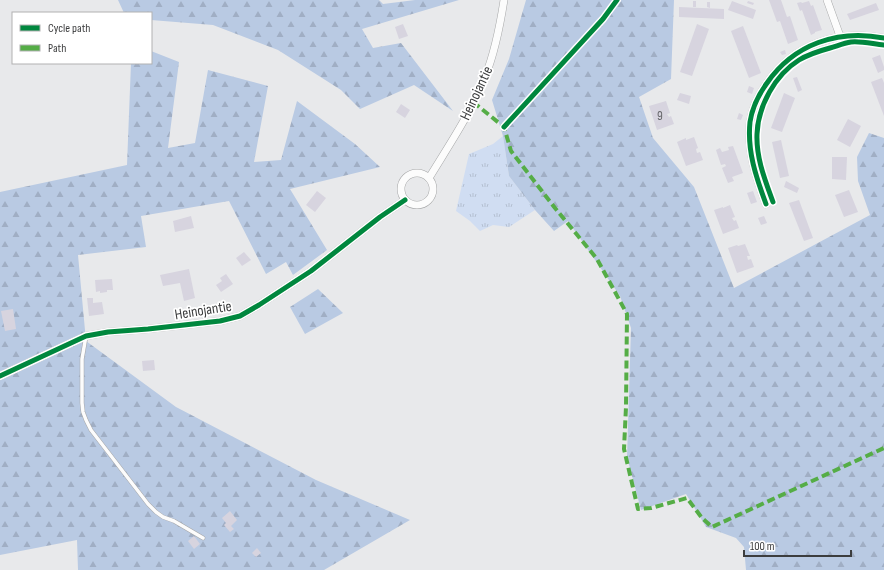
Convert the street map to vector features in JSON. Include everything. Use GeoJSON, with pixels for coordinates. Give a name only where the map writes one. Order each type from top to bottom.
{"type":"FeatureCollection","features":[{"type":"Feature","properties":{"kind":"street","name":"Heinojantie"},"geometry":{"type":"LineString","coordinates":[[429,178],[466,116],[485,77],[500,26],[504,0]]}},
{"type":"Feature","properties":{"kind":"street"},"geometry":{"type":"LineString","coordinates":[[827,0],[840,36]]}},
{"type":"Feature","properties":{"kind":"street"},"geometry":{"type":"LineString","coordinates":[[766,204],[753,166],[749,133],[750,120],[762,89],[782,64],[810,46],[840,36],[874,36],[884,38]]}},
{"type":"Feature","properties":{"kind":"street"},"geometry":{"type":"LineString","coordinates":[[416,172],[429,178],[433,184],[433,190],[429,200],[425,204],[420,205],[409,204],[402,196],[401,191],[401,186],[406,177],[416,172]]}},
{"type":"Feature","properties":{"kind":"street","name":"Heinojantie"},"geometry":{"type":"LineString","coordinates":[[0,376],[86,336],[108,332],[220,321],[240,316],[259,306],[311,271],[380,217],[405,200]]}},
{"type":"Feature","properties":{"kind":"lane"},"geometry":{"type":"LineString","coordinates":[[86,336],[82,359],[82,402],[83,412],[91,430],[156,512],[202,538]]}},
{"type":"Feature","properties":{"kind":"green space"},"geometry":{"type":"Polygon","coordinates":[[[118,0],[379,0],[383,4],[415,0],[459,0],[362,29],[373,48],[401,43],[453,111],[414,85],[360,109],[341,90],[278,50],[213,25],[152,20],[152,12],[124,12],[118,0]]]}},
{"type":"Feature","properties":{"kind":"green space"},"geometry":{"type":"Polygon","coordinates":[[[526,0],[674,0],[671,79],[639,97],[653,138],[694,187],[734,288],[870,215],[858,181],[857,157],[869,133],[884,138],[884,570],[746,570],[744,547],[736,538],[706,527],[686,494],[641,510],[627,457],[631,328],[620,296],[568,221],[554,231],[535,210],[509,176],[503,136],[492,100],[509,59],[526,0]]]}},
{"type":"Feature","properties":{"kind":"green space"},"geometry":{"type":"Polygon","coordinates":[[[152,51],[179,62],[168,148],[195,143],[208,70],[268,86],[254,162],[281,160],[297,101],[355,144],[380,167],[290,189],[327,250],[293,275],[286,262],[266,274],[229,201],[141,216],[146,247],[78,255],[86,341],[176,407],[316,480],[410,520],[324,570],[78,570],[77,540],[0,555],[0,192],[127,165],[131,64],[152,64],[152,51]]]}},
{"type":"Feature","properties":{"kind":"green space"},"geometry":{"type":"Polygon","coordinates":[[[503,136],[509,176],[535,210],[509,227],[493,225],[480,231],[470,221],[456,211],[469,154],[493,144],[503,136]]]}},
{"type":"Feature","properties":{"kind":"green space"},"geometry":{"type":"Polygon","coordinates":[[[318,289],[343,313],[305,334],[290,307],[318,289]]]}},
{"type":"Feature","properties":{"kind":"building"},"geometry":{"type":"Polygon","coordinates":[[[769,0],[781,0],[787,17],[790,16],[798,40],[788,44],[780,21],[777,22],[769,0]]]}},
{"type":"Feature","properties":{"kind":"building"},"geometry":{"type":"Polygon","coordinates":[[[693,1],[696,1],[696,7],[693,7],[693,1]]]}},
{"type":"Feature","properties":{"kind":"building"},"geometry":{"type":"Polygon","coordinates":[[[732,1],[756,10],[753,19],[728,10],[732,1]]]}},
{"type":"Feature","properties":{"kind":"building"},"geometry":{"type":"Polygon","coordinates":[[[748,1],[754,3],[753,5],[747,3],[748,1]]]}},
{"type":"Feature","properties":{"kind":"building"},"geometry":{"type":"Polygon","coordinates":[[[809,1],[811,6],[813,5],[822,30],[811,35],[802,10],[800,11],[797,3],[809,1]]]}},
{"type":"Feature","properties":{"kind":"building"},"geometry":{"type":"Polygon","coordinates":[[[707,2],[710,2],[710,8],[707,7],[707,2]]]}},
{"type":"Feature","properties":{"kind":"building"},"geometry":{"type":"Polygon","coordinates":[[[876,3],[879,10],[850,20],[847,14],[876,3]]]}},
{"type":"Feature","properties":{"kind":"building"},"geometry":{"type":"Polygon","coordinates":[[[679,7],[724,9],[724,19],[679,17],[679,7]]]}},
{"type":"Feature","properties":{"kind":"building"},"geometry":{"type":"Polygon","coordinates":[[[403,24],[408,36],[399,39],[395,27],[403,24]]]}},
{"type":"Feature","properties":{"kind":"building"},"geometry":{"type":"Polygon","coordinates":[[[697,24],[709,29],[692,76],[680,72],[697,24]]]}},
{"type":"Feature","properties":{"kind":"building"},"geometry":{"type":"Polygon","coordinates":[[[743,26],[761,73],[749,78],[731,31],[743,26]]]}},
{"type":"Feature","properties":{"kind":"building"},"geometry":{"type":"Polygon","coordinates":[[[785,50],[786,54],[782,55],[780,52],[785,50]]]}},
{"type":"Feature","properties":{"kind":"building"},"geometry":{"type":"Polygon","coordinates":[[[880,55],[884,70],[878,73],[872,58],[880,55]]]}},
{"type":"Feature","properties":{"kind":"building"},"geometry":{"type":"Polygon","coordinates":[[[797,77],[802,90],[798,92],[793,78],[797,77]]]}},
{"type":"Feature","properties":{"kind":"building"},"geometry":{"type":"Polygon","coordinates":[[[882,78],[884,83],[884,116],[871,82],[882,78]]]}},
{"type":"Feature","properties":{"kind":"building"},"geometry":{"type":"Polygon","coordinates":[[[749,86],[754,88],[752,94],[747,92],[749,86]]]}},
{"type":"Feature","properties":{"kind":"building"},"geometry":{"type":"Polygon","coordinates":[[[680,93],[691,96],[689,104],[677,100],[680,93]]]}},
{"type":"Feature","properties":{"kind":"building"},"geometry":{"type":"Polygon","coordinates":[[[784,93],[795,98],[782,132],[771,128],[784,93]]]}},
{"type":"Feature","properties":{"kind":"building"},"geometry":{"type":"Polygon","coordinates":[[[666,101],[670,113],[667,114],[669,117],[671,116],[674,124],[657,130],[649,106],[666,101]]]}},
{"type":"Feature","properties":{"kind":"building"},"geometry":{"type":"Polygon","coordinates":[[[401,104],[410,110],[405,118],[396,112],[401,104]]]}},
{"type":"Feature","properties":{"kind":"building"},"geometry":{"type":"Polygon","coordinates":[[[739,113],[743,115],[741,120],[737,119],[739,113]]]}},
{"type":"Feature","properties":{"kind":"building"},"geometry":{"type":"Polygon","coordinates":[[[848,119],[861,126],[850,147],[837,140],[848,119]]]}},
{"type":"Feature","properties":{"kind":"building"},"geometry":{"type":"Polygon","coordinates":[[[694,137],[698,148],[696,149],[697,153],[700,152],[703,160],[686,166],[677,142],[686,138],[686,140],[694,137]]]}},
{"type":"Feature","properties":{"kind":"building"},"geometry":{"type":"Polygon","coordinates":[[[781,140],[789,176],[780,178],[772,142],[781,140]]]}},
{"type":"Feature","properties":{"kind":"building"},"geometry":{"type":"Polygon","coordinates":[[[733,146],[743,173],[732,177],[734,181],[728,183],[722,168],[726,166],[725,164],[721,165],[716,150],[720,148],[722,152],[729,150],[728,147],[733,146]]]}},
{"type":"Feature","properties":{"kind":"building"},"geometry":{"type":"Polygon","coordinates":[[[832,157],[847,157],[846,180],[832,179],[832,157]]]}},
{"type":"Feature","properties":{"kind":"building"},"geometry":{"type":"Polygon","coordinates":[[[786,181],[799,188],[797,193],[784,187],[786,181]]]}},
{"type":"Feature","properties":{"kind":"building"},"geometry":{"type":"Polygon","coordinates":[[[849,190],[858,212],[844,217],[835,195],[849,190]]]}},
{"type":"Feature","properties":{"kind":"building"},"geometry":{"type":"Polygon","coordinates":[[[317,191],[326,198],[315,212],[306,205],[317,191]]]}},
{"type":"Feature","properties":{"kind":"building"},"geometry":{"type":"Polygon","coordinates":[[[753,191],[757,202],[751,204],[747,193],[753,191]]]}},
{"type":"Feature","properties":{"kind":"building"},"geometry":{"type":"Polygon","coordinates":[[[799,200],[813,238],[804,241],[789,203],[799,200]]]}},
{"type":"Feature","properties":{"kind":"building"},"geometry":{"type":"Polygon","coordinates":[[[730,205],[735,217],[732,218],[734,221],[736,220],[739,228],[723,234],[714,210],[730,205]]]}},
{"type":"Feature","properties":{"kind":"building"},"geometry":{"type":"Polygon","coordinates":[[[191,216],[194,228],[175,232],[173,221],[191,216]]]}},
{"type":"Feature","properties":{"kind":"building"},"geometry":{"type":"Polygon","coordinates":[[[764,216],[767,223],[761,225],[758,218],[764,216]]]}},
{"type":"Feature","properties":{"kind":"building"},"geometry":{"type":"Polygon","coordinates":[[[745,244],[750,256],[747,256],[748,260],[751,259],[754,267],[737,273],[728,248],[745,244]]]}},
{"type":"Feature","properties":{"kind":"building"},"geometry":{"type":"Polygon","coordinates":[[[244,252],[251,260],[242,266],[236,258],[244,252]]]}},
{"type":"Feature","properties":{"kind":"building"},"geometry":{"type":"Polygon","coordinates":[[[189,269],[195,298],[184,301],[180,283],[163,286],[160,275],[189,269]]]}},
{"type":"Feature","properties":{"kind":"building"},"geometry":{"type":"Polygon","coordinates":[[[226,274],[233,284],[221,292],[216,285],[222,281],[220,278],[226,274]]]}},
{"type":"Feature","properties":{"kind":"building"},"geometry":{"type":"Polygon","coordinates":[[[112,279],[113,290],[107,290],[107,292],[100,293],[100,291],[96,292],[95,280],[112,279]]]}},
{"type":"Feature","properties":{"kind":"building"},"geometry":{"type":"Polygon","coordinates":[[[87,298],[93,298],[93,303],[102,302],[104,314],[89,316],[87,298]]]}},
{"type":"Feature","properties":{"kind":"building"},"geometry":{"type":"Polygon","coordinates":[[[13,309],[16,329],[5,331],[1,311],[13,309]]]}},
{"type":"Feature","properties":{"kind":"building"},"geometry":{"type":"Polygon","coordinates":[[[154,360],[155,370],[143,371],[142,361],[154,360]]]}},
{"type":"Feature","properties":{"kind":"building"},"geometry":{"type":"Polygon","coordinates":[[[230,511],[237,520],[231,526],[234,529],[230,532],[224,525],[226,523],[222,518],[230,511]]]}},
{"type":"Feature","properties":{"kind":"building"},"geometry":{"type":"Polygon","coordinates":[[[194,536],[200,544],[194,549],[188,541],[194,536]]]}},
{"type":"Feature","properties":{"kind":"building"},"geometry":{"type":"Polygon","coordinates":[[[257,548],[261,553],[256,557],[252,553],[257,548]]]}},
{"type":"Feature","properties":{"kind":"marked path"},"geometry":{"type":"LineString","coordinates":[[473,102],[504,127],[511,151],[597,259],[627,314],[624,449],[638,509],[651,508],[687,498],[702,518],[712,527],[884,448]]}},
{"type":"Feature","properties":{"kind":"cycle path"},"geometry":{"type":"LineString","coordinates":[[504,127],[603,19],[617,0]]}},
{"type":"Feature","properties":{"kind":"cycle path"},"geometry":{"type":"LineString","coordinates":[[766,204],[753,164],[749,133],[754,106],[767,83],[790,58],[818,42],[850,36],[884,38]]}},
{"type":"Feature","properties":{"kind":"cycle path"},"geometry":{"type":"LineString","coordinates":[[773,202],[764,177],[758,152],[757,134],[758,123],[764,102],[775,83],[790,66],[799,60],[818,52],[851,42],[884,45]]}},
{"type":"Feature","properties":{"kind":"cycle path"},"geometry":{"type":"LineString","coordinates":[[0,376],[86,336],[108,332],[220,321],[240,316],[311,271],[380,217],[405,200]]}}]}
